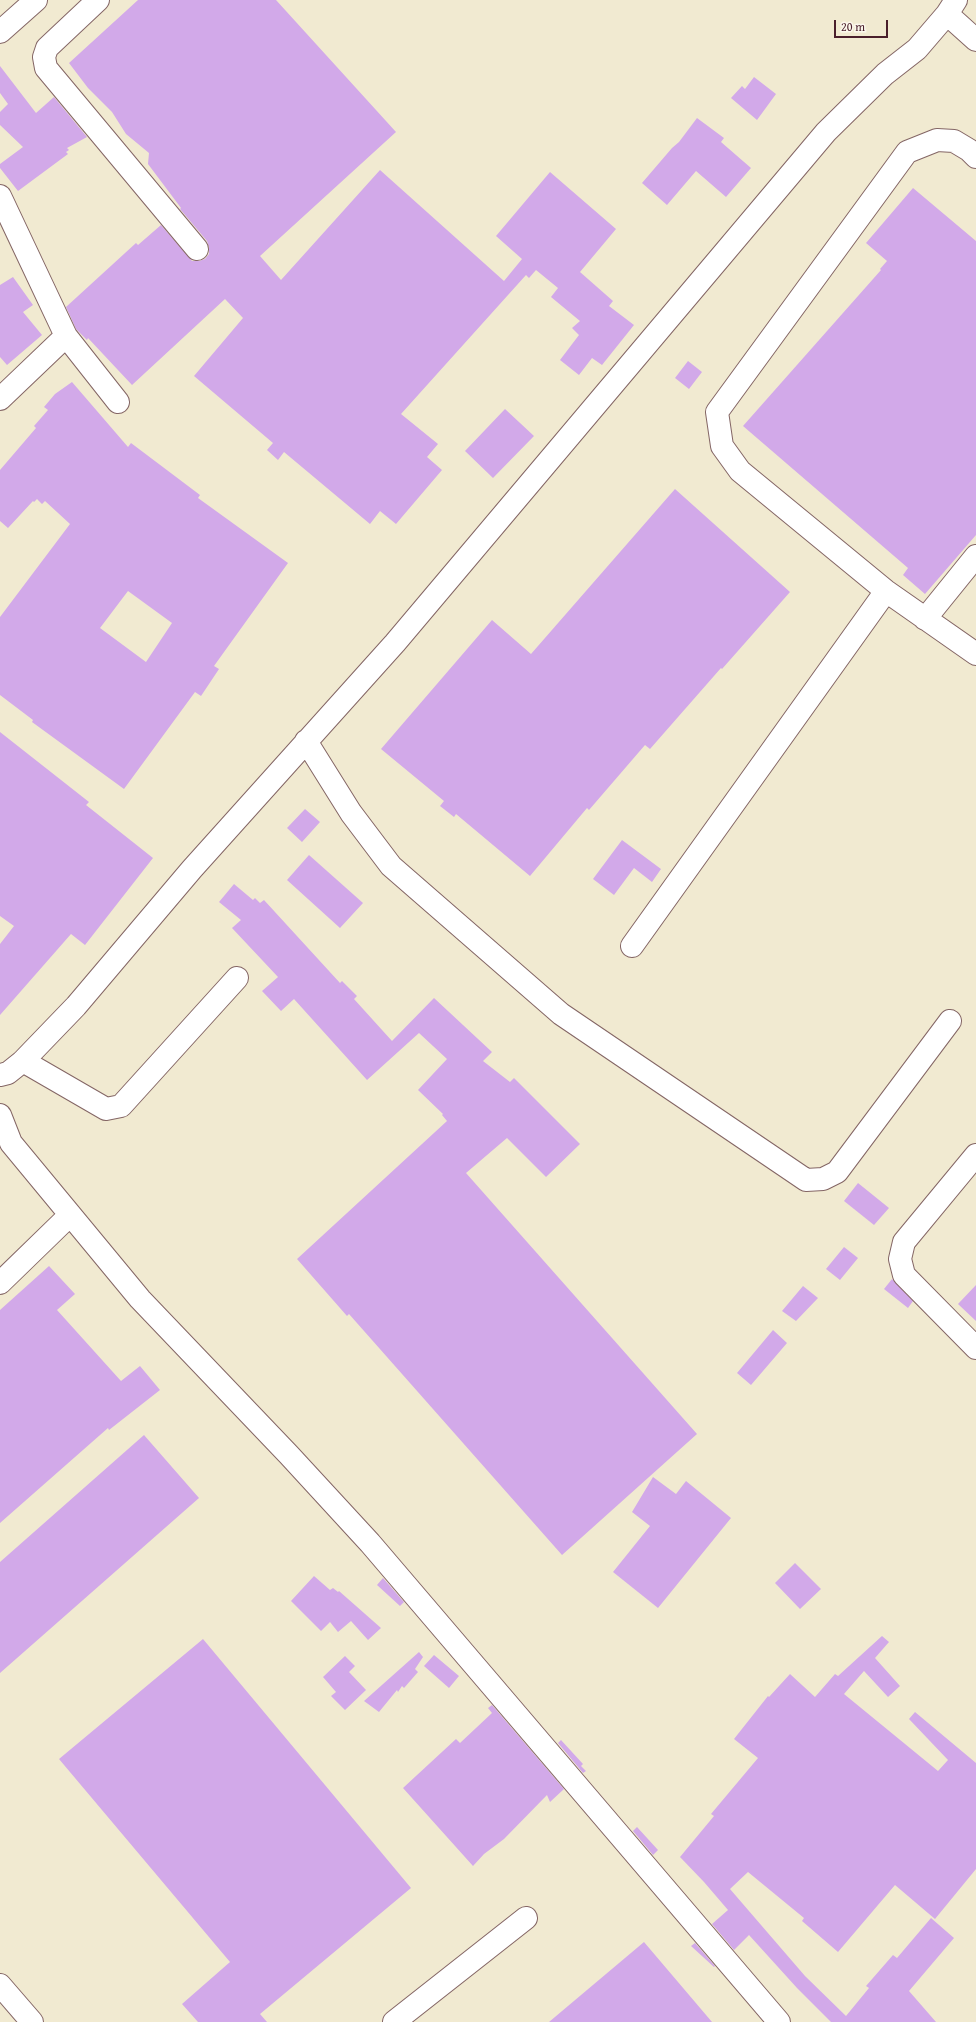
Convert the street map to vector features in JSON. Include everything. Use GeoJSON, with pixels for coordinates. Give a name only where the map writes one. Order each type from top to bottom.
{"type":"FeatureCollection","features":[{"type":"Feature","properties":{"kind":"street"},"geometry":{"type":"LineString","coordinates":[[0,32],[36,0]]}},
{"type":"Feature","properties":{"kind":"street"},"geometry":{"type":"LineString","coordinates":[[98,0],[47,48],[44,57],[46,68],[197,249]]}},
{"type":"Feature","properties":{"kind":"street"},"geometry":{"type":"LineString","coordinates":[[0,1075],[8,1073],[22,1061],[76,1006],[192,869],[395,643],[826,132],[885,74],[917,49],[952,7],[976,40]]}},
{"type":"Feature","properties":{"kind":"street"},"geometry":{"type":"LineString","coordinates":[[976,157],[969,150],[954,141],[937,140],[907,152],[717,412],[722,446],[740,471],[886,591],[976,654]]}},
{"type":"Feature","properties":{"kind":"street"},"geometry":{"type":"LineString","coordinates":[[0,196],[66,336],[118,402]]}},
{"type":"Feature","properties":{"kind":"street"},"geometry":{"type":"LineString","coordinates":[[0,400],[66,336]]}},
{"type":"Feature","properties":{"kind":"street"},"geometry":{"type":"LineString","coordinates":[[925,619],[976,556]]}},
{"type":"Feature","properties":{"kind":"street"},"geometry":{"type":"LineString","coordinates":[[632,946],[886,591]]}},
{"type":"Feature","properties":{"kind":"street"},"geometry":{"type":"LineString","coordinates":[[306,741],[351,814],[391,866],[561,1014],[806,1180],[822,1179],[837,1172],[950,1021]]}},
{"type":"Feature","properties":{"kind":"street"},"geometry":{"type":"LineString","coordinates":[[22,1061],[106,1109],[121,1106],[237,978]]}},
{"type":"Feature","properties":{"kind":"street"},"geometry":{"type":"LineString","coordinates":[[0,1115],[11,1142],[69,1216],[140,1299],[290,1455],[370,1543],[779,2022]]}},
{"type":"Feature","properties":{"kind":"street"},"geometry":{"type":"LineString","coordinates":[[976,1155],[904,1242],[900,1259],[904,1275],[976,1348]]}},
{"type":"Feature","properties":{"kind":"street"},"geometry":{"type":"LineString","coordinates":[[0,1283],[69,1216]]}},
{"type":"Feature","properties":{"kind":"street"},"geometry":{"type":"LineString","coordinates":[[394,2022],[526,1918]]}},
{"type":"Feature","properties":{"kind":"street"},"geometry":{"type":"LineString","coordinates":[[0,1985],[32,2022]]}},
{"type":"Feature","properties":{"kind":"building"},"geometry":{"type":"Polygon","coordinates":[[[138,0],[276,0],[396,132],[260,256],[281,280],[380,170],[504,281],[522,259],[496,236],[550,172],[616,229],[580,272],[613,301],[609,306],[634,325],[602,365],[592,358],[579,375],[560,360],[579,335],[572,328],[580,321],[551,297],[558,288],[536,270],[529,278],[526,275],[401,414],[438,444],[427,457],[442,470],[396,524],[380,511],[370,524],[284,452],[278,460],[267,450],[273,443],[194,376],[243,318],[225,299],[132,385],[88,338],[87,340],[76,329],[66,307],[136,243],[138,245],[161,225],[192,261],[205,259],[209,254],[207,241],[180,209],[181,208],[148,164],[149,153],[126,134],[112,112],[88,88],[69,63],[138,0]]]}},
{"type":"Feature","properties":{"kind":"building"},"geometry":{"type":"Polygon","coordinates":[[[0,66],[36,113],[54,97],[87,137],[67,148],[69,150],[66,152],[68,154],[18,191],[0,168],[0,164],[23,147],[0,125],[0,112],[8,104],[0,93],[0,66]]]}},
{"type":"Feature","properties":{"kind":"building"},"geometry":{"type":"Polygon","coordinates":[[[754,77],[776,94],[757,120],[731,98],[742,86],[745,89],[754,77]]]}},
{"type":"Feature","properties":{"kind":"building"},"geometry":{"type":"Polygon","coordinates":[[[697,118],[724,138],[721,142],[751,168],[726,197],[696,171],[667,205],[642,183],[679,142],[697,118]]]}},
{"type":"Feature","properties":{"kind":"building"},"geometry":{"type":"Polygon","coordinates":[[[913,188],[976,241],[976,535],[925,594],[903,575],[908,568],[743,426],[881,270],[880,269],[887,261],[866,243],[913,188]]]}},
{"type":"Feature","properties":{"kind":"building"},"geometry":{"type":"Polygon","coordinates":[[[13,277],[33,305],[23,312],[42,335],[7,365],[0,357],[0,285],[13,277]]]}},
{"type":"Feature","properties":{"kind":"building"},"geometry":{"type":"Polygon","coordinates":[[[688,361],[702,372],[689,389],[675,378],[688,361]]]}},
{"type":"Feature","properties":{"kind":"building"},"geometry":{"type":"Polygon","coordinates":[[[72,382],[128,447],[131,443],[200,495],[198,498],[288,563],[214,666],[219,669],[201,696],[195,692],[124,789],[32,722],[33,720],[0,695],[0,617],[70,524],[45,501],[42,504],[37,499],[34,502],[33,501],[8,528],[0,521],[0,470],[36,428],[34,426],[48,410],[44,407],[55,394],[72,382]],[[128,591],[100,628],[146,662],[172,623],[128,591]]]}},
{"type":"Feature","properties":{"kind":"building"},"geometry":{"type":"Polygon","coordinates":[[[505,409],[534,436],[493,478],[465,451],[505,409]]]}},
{"type":"Feature","properties":{"kind":"building"},"geometry":{"type":"Polygon","coordinates":[[[675,489],[790,592],[650,749],[645,745],[589,810],[587,808],[530,876],[456,814],[454,817],[440,806],[444,801],[381,749],[492,620],[531,654],[675,489]]]}},
{"type":"Feature","properties":{"kind":"building"},"geometry":{"type":"Polygon","coordinates":[[[0,732],[89,802],[86,805],[153,858],[85,945],[71,934],[0,1015],[0,944],[14,926],[0,916],[0,732]]]}},
{"type":"Feature","properties":{"kind":"building"},"geometry":{"type":"Polygon","coordinates":[[[305,809],[320,822],[302,842],[287,828],[305,809]]]}},
{"type":"Feature","properties":{"kind":"building"},"geometry":{"type":"Polygon","coordinates":[[[622,840],[661,869],[652,882],[634,868],[614,895],[593,879],[622,840]]]}},
{"type":"Feature","properties":{"kind":"building"},"geometry":{"type":"Polygon","coordinates":[[[309,855],[363,903],[340,928],[287,880],[309,855]]]}},
{"type":"Feature","properties":{"kind":"building"},"geometry":{"type":"Polygon","coordinates":[[[234,884],[253,900],[255,898],[260,903],[264,900],[340,983],[342,981],[357,996],[354,999],[392,1041],[434,998],[492,1052],[483,1061],[510,1082],[514,1078],[580,1144],[546,1177],[507,1138],[466,1173],[697,1434],[562,1555],[349,1314],[347,1316],[297,1259],[447,1121],[442,1115],[443,1114],[418,1090],[447,1059],[419,1033],[367,1080],[294,999],[281,1011],[262,991],[278,977],[232,928],[241,920],[219,902],[234,884]]]}},
{"type":"Feature","properties":{"kind":"building"},"geometry":{"type":"Polygon","coordinates":[[[858,1183],[889,1208],[874,1225],[844,1201],[858,1183]]]}},
{"type":"Feature","properties":{"kind":"building"},"geometry":{"type":"Polygon","coordinates":[[[844,1247],[858,1258],[840,1280],[826,1269],[844,1247]]]}},
{"type":"Feature","properties":{"kind":"building"},"geometry":{"type":"Polygon","coordinates":[[[49,1266],[75,1294],[57,1310],[121,1381],[140,1366],[160,1390],[109,1430],[108,1428],[0,1523],[0,1310],[49,1266]]]}},
{"type":"Feature","properties":{"kind":"building"},"geometry":{"type":"Polygon","coordinates":[[[892,1279],[913,1301],[908,1308],[884,1289],[892,1279]]]}},
{"type":"Feature","properties":{"kind":"building"},"geometry":{"type":"Polygon","coordinates":[[[976,1285],[976,1321],[958,1304],[976,1285]]]}},
{"type":"Feature","properties":{"kind":"building"},"geometry":{"type":"Polygon","coordinates":[[[803,1286],[818,1298],[796,1321],[782,1311],[803,1286]]]}},
{"type":"Feature","properties":{"kind":"building"},"geometry":{"type":"Polygon","coordinates":[[[773,1330],[787,1343],[751,1385],[737,1373],[773,1330]]]}},
{"type":"Feature","properties":{"kind":"building"},"geometry":{"type":"Polygon","coordinates":[[[144,1435],[199,1498],[0,1673],[0,1562],[144,1435]]]}},
{"type":"Feature","properties":{"kind":"building"},"geometry":{"type":"Polygon","coordinates":[[[653,1477],[676,1494],[686,1481],[731,1518],[658,1608],[613,1572],[650,1526],[632,1512],[653,1477]]]}},
{"type":"Feature","properties":{"kind":"building"},"geometry":{"type":"Polygon","coordinates":[[[795,1563],[821,1589],[800,1609],[775,1583],[795,1563]]]}},
{"type":"Feature","properties":{"kind":"building"},"geometry":{"type":"Polygon","coordinates":[[[314,1576],[330,1590],[333,1588],[338,1592],[339,1591],[381,1628],[368,1640],[351,1621],[338,1632],[330,1622],[321,1631],[291,1601],[314,1576]]]}},
{"type":"Feature","properties":{"kind":"building"},"geometry":{"type":"Polygon","coordinates":[[[383,1578],[404,1602],[400,1606],[377,1585],[383,1578]]]}},
{"type":"Feature","properties":{"kind":"building"},"geometry":{"type":"Polygon","coordinates":[[[882,1636],[889,1642],[875,1658],[900,1686],[888,1697],[864,1671],[844,1694],[938,1771],[948,1760],[909,1719],[915,1712],[976,1763],[976,1869],[935,1919],[895,1885],[838,1952],[802,1921],[804,1918],[748,1872],[730,1889],[805,1976],[846,2016],[869,1988],[866,1986],[893,1955],[897,1958],[931,1918],[954,1938],[909,1991],[936,2022],[831,2022],[797,1988],[749,1935],[734,1950],[712,1924],[728,1910],[680,1857],[714,1816],[711,1814],[758,1758],[734,1739],[768,1696],[769,1697],[790,1674],[815,1697],[835,1674],[838,1676],[882,1636]]]}},
{"type":"Feature","properties":{"kind":"building"},"geometry":{"type":"Polygon","coordinates":[[[203,1639],[411,1888],[260,2014],[267,2022],[198,2022],[182,2004],[230,1962],[59,1759],[203,1639]]]}},
{"type":"Feature","properties":{"kind":"building"},"geometry":{"type":"Polygon","coordinates":[[[419,1652],[423,1657],[415,1669],[418,1672],[404,1688],[402,1686],[398,1692],[397,1690],[379,1712],[364,1701],[419,1652]]]}},
{"type":"Feature","properties":{"kind":"building"},"geometry":{"type":"Polygon","coordinates":[[[434,1655],[459,1676],[449,1688],[424,1666],[434,1655]]]}},
{"type":"Feature","properties":{"kind":"building"},"geometry":{"type":"Polygon","coordinates":[[[345,1656],[355,1666],[349,1672],[366,1690],[345,1710],[331,1696],[336,1692],[323,1677],[345,1656]]]}},
{"type":"Feature","properties":{"kind":"building"},"geometry":{"type":"Polygon","coordinates":[[[492,1705],[564,1789],[550,1802],[547,1795],[504,1839],[484,1854],[473,1866],[403,1788],[456,1739],[460,1743],[492,1713],[488,1708],[492,1705]]]}},
{"type":"Feature","properties":{"kind":"building"},"geometry":{"type":"Polygon","coordinates":[[[561,1740],[583,1764],[581,1766],[586,1771],[583,1773],[558,1743],[561,1740]]]}},
{"type":"Feature","properties":{"kind":"building"},"geometry":{"type":"Polygon","coordinates":[[[637,1827],[658,1850],[653,1855],[633,1831],[637,1827]]]}},
{"type":"Feature","properties":{"kind":"building"},"geometry":{"type":"Polygon","coordinates":[[[644,1942],[712,2022],[549,2022],[644,1942]]]}},
{"type":"Feature","properties":{"kind":"building"},"geometry":{"type":"Polygon","coordinates":[[[695,1943],[715,1966],[714,1967],[691,1946],[695,1943]]]}}]}
